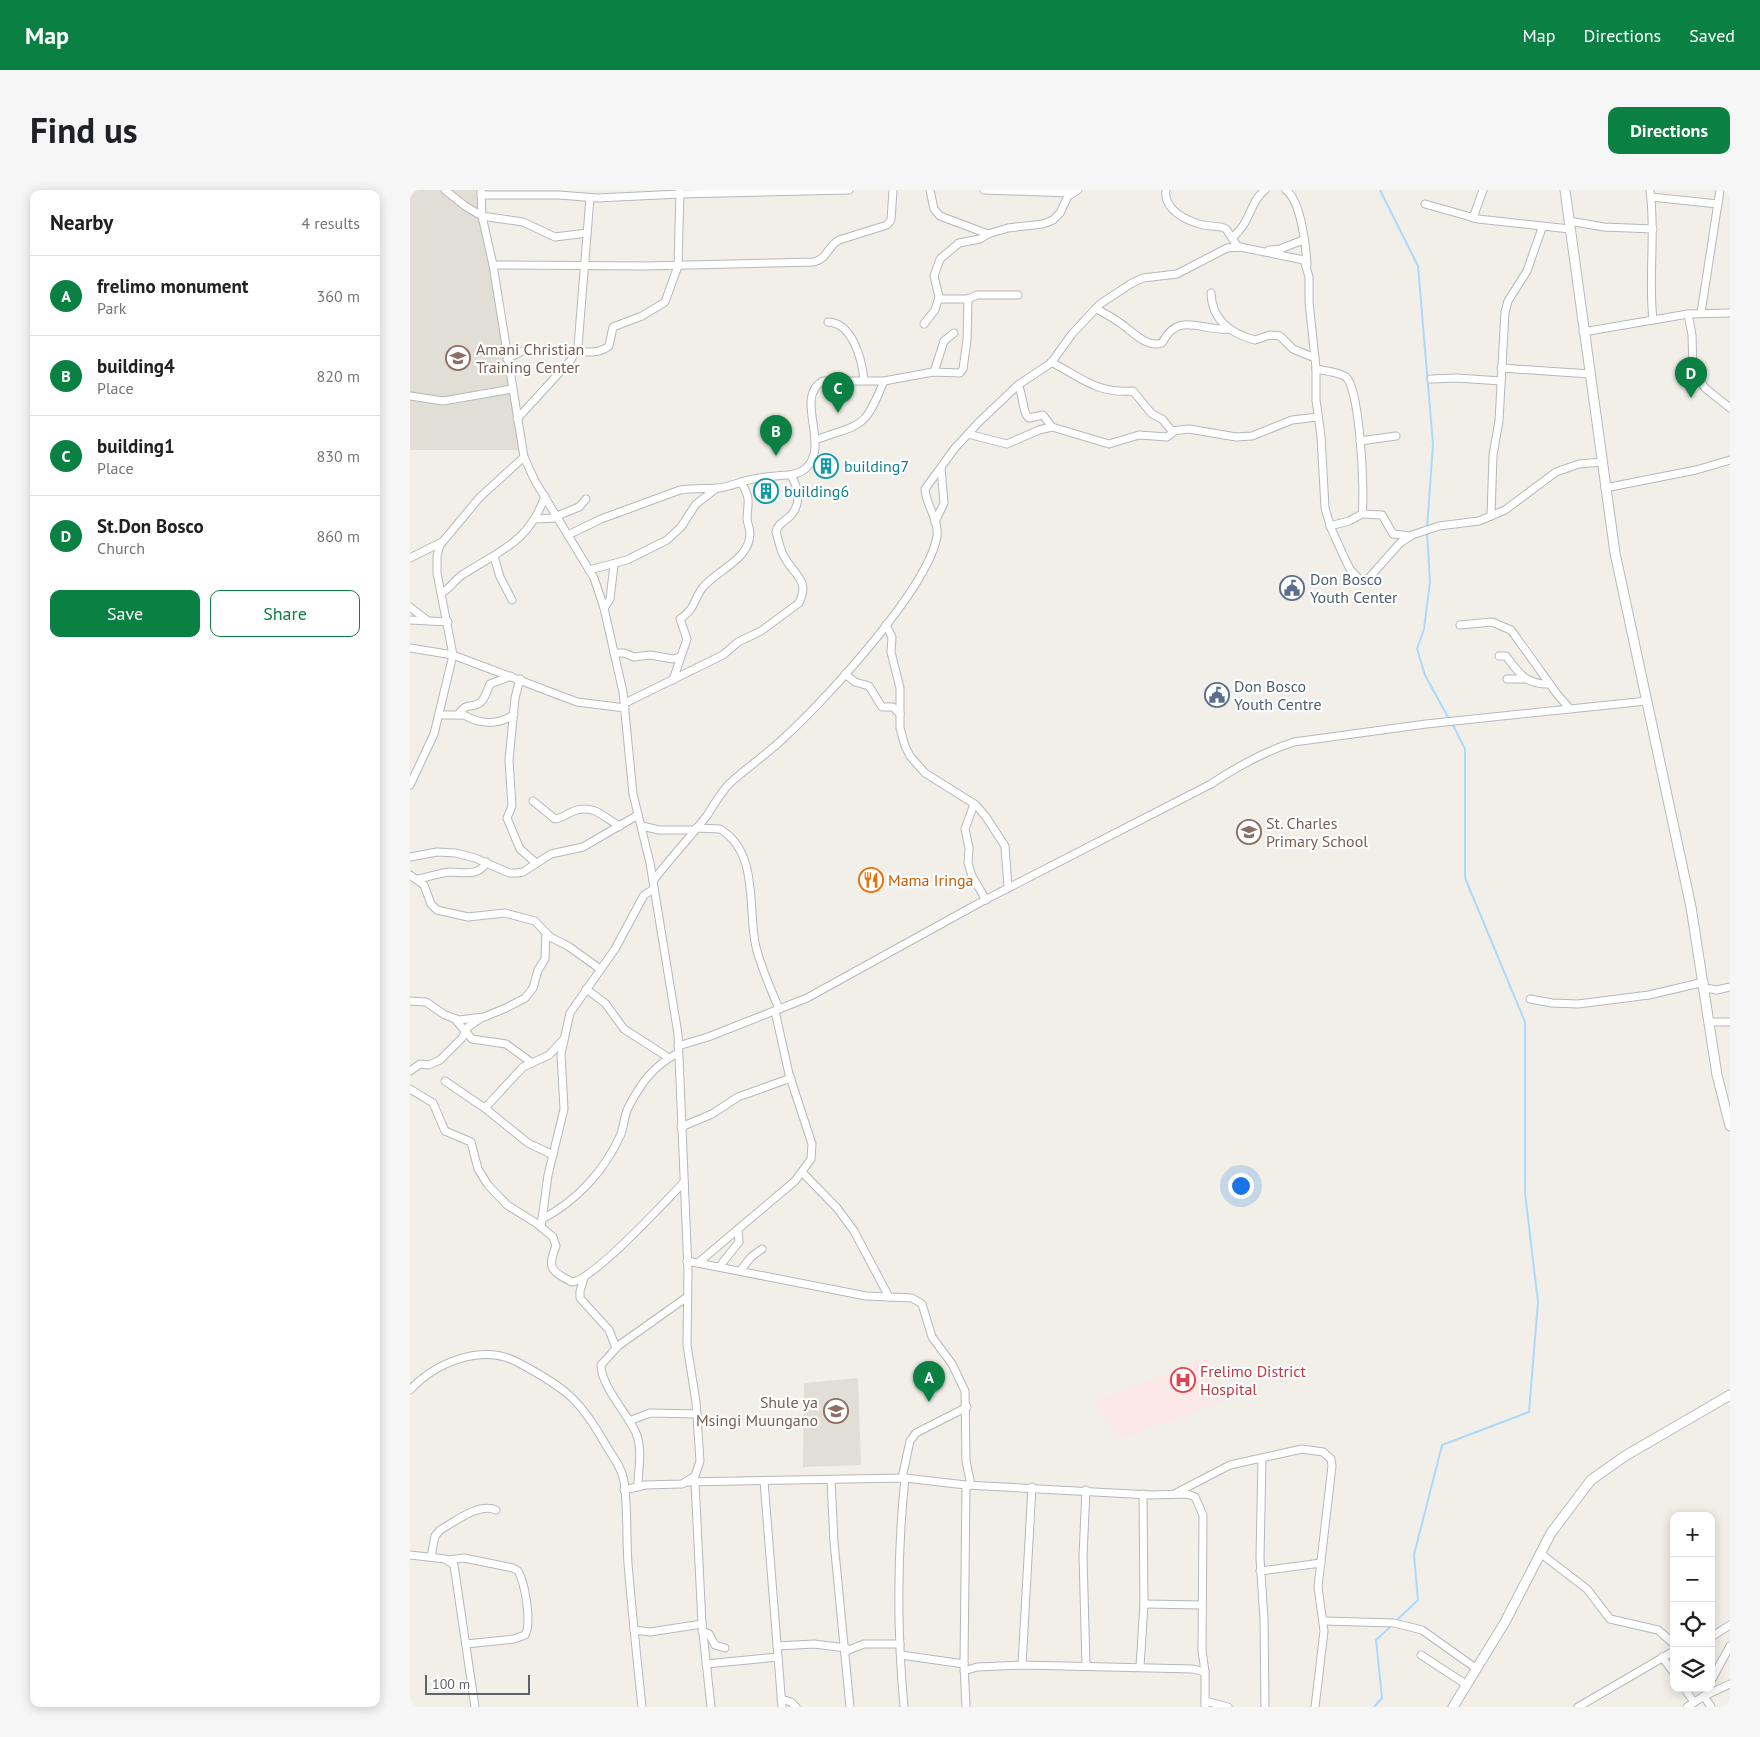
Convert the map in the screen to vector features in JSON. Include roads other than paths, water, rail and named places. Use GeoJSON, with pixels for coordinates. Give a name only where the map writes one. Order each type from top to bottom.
{"type":"FeatureCollection","features":[{"type":"Feature","properties":{"kind":"street"},"geometry":{"type":"LineString","coordinates":[[446,190],[465,206],[482,216],[523,222],[555,236],[587,233]]}},
{"type":"Feature","properties":{"kind":"street"},"geometry":{"type":"LineString","coordinates":[[686,1482],[695,1476],[700,1461],[697,1414],[687,1345],[686,1297],[688,1261],[678,1050],[653,881],[634,794],[625,706],[604,608],[589,570],[524,457],[493,265],[482,216],[481,192],[590,198],[680,192],[849,190]]}},
{"type":"Feature","properties":{"kind":"street"},"geometry":{"type":"LineString","coordinates":[[493,265],[678,266],[814,262],[826,258],[832,244],[839,240],[887,225],[891,220],[893,190]]}},
{"type":"Feature","properties":{"kind":"street"},"geometry":{"type":"LineString","coordinates":[[930,190],[934,209],[940,216],[988,234]]}},
{"type":"Feature","properties":{"kind":"street"},"geometry":{"type":"LineString","coordinates":[[984,190],[1070,193],[1078,190]]}},
{"type":"Feature","properties":{"kind":"street"},"geometry":{"type":"LineString","coordinates":[[1166,190],[1168,202],[1177,214],[1202,225],[1221,226],[1233,237],[1238,247]]}},
{"type":"Feature","properties":{"kind":"street"},"geometry":{"type":"LineString","coordinates":[[1233,237],[1246,224],[1253,206],[1260,194],[1265,190]]}},
{"type":"Feature","properties":{"kind":"street"},"geometry":{"type":"LineString","coordinates":[[1286,190],[1292,194],[1297,205],[1308,269],[1316,369],[1316,400],[1326,508],[1330,526],[1356,578],[1363,582],[1368,579],[1400,542],[1412,535],[1439,526],[1471,523],[1491,516],[1505,510],[1556,472],[1579,464],[1602,462]]}},
{"type":"Feature","properties":{"kind":"street"},"geometry":{"type":"LineString","coordinates":[[1473,218],[1483,190]]}},
{"type":"Feature","properties":{"kind":"street"},"geometry":{"type":"LineString","coordinates":[[1565,190],[1583,332],[1615,553],[1691,907],[1711,1022],[1718,1076],[1730,1126]]}},
{"type":"Feature","properties":{"kind":"street"},"geometry":{"type":"LineString","coordinates":[[1701,313],[1720,190]]}},
{"type":"Feature","properties":{"kind":"street"},"geometry":{"type":"LineString","coordinates":[[507,359],[522,351],[593,352],[605,349],[609,346],[613,327],[642,316],[662,304],[678,266],[680,192]]}},
{"type":"Feature","properties":{"kind":"street"},"geometry":{"type":"LineString","coordinates":[[924,324],[935,310],[940,294],[934,276],[940,259],[959,243],[980,239],[988,234],[1012,228],[1032,227],[1053,220],[1070,193]]}},
{"type":"Feature","properties":{"kind":"street"},"geometry":{"type":"LineString","coordinates":[[1653,320],[1650,294],[1653,229],[1650,194],[1718,204]]}},
{"type":"Feature","properties":{"kind":"street"},"geometry":{"type":"LineString","coordinates":[[517,419],[571,360],[578,346],[590,198]]}},
{"type":"Feature","properties":{"kind":"street"},"geometry":{"type":"LineString","coordinates":[[1425,204],[1473,218],[1542,228],[1569,225],[1653,229]]}},
{"type":"Feature","properties":{"kind":"street"},"geometry":{"type":"LineString","coordinates":[[1491,516],[1493,455],[1499,421],[1505,312],[1508,301],[1527,272],[1542,228]]}},
{"type":"Feature","properties":{"kind":"street"},"geometry":{"type":"LineString","coordinates":[[1267,252],[1303,240]]}},
{"type":"Feature","properties":{"kind":"street"},"geometry":{"type":"LineString","coordinates":[[653,881],[730,783],[758,762],[801,722],[886,625],[910,592],[930,556],[937,536],[936,522],[925,499],[925,489],[968,434],[1018,385],[1052,362],[1072,334],[1096,308],[1132,283],[1143,278],[1177,274],[1227,248],[1238,247],[1302,258],[1308,269]]}},
{"type":"Feature","properties":{"kind":"street"},"geometry":{"type":"LineString","coordinates":[[1211,293],[1217,318],[1230,329],[1256,340],[1270,335],[1280,336],[1293,349],[1315,358]]}},
{"type":"Feature","properties":{"kind":"street"},"geometry":{"type":"LineString","coordinates":[[938,299],[968,299],[977,295],[1018,295]]}},
{"type":"Feature","properties":{"kind":"street"},"geometry":{"type":"LineString","coordinates":[[568,535],[595,522],[673,493],[692,488],[717,488],[741,482],[797,474],[809,465],[815,440],[811,403],[813,389],[816,385],[823,381],[884,381],[934,372],[957,373],[963,369],[967,340],[968,299]]}},
{"type":"Feature","properties":{"kind":"street"},"geometry":{"type":"LineString","coordinates":[[1096,308],[1124,326],[1133,335],[1155,344],[1162,343],[1166,334],[1177,326],[1187,324],[1213,329],[1230,329]]}},
{"type":"Feature","properties":{"kind":"street"},"geometry":{"type":"LineString","coordinates":[[1583,332],[1688,314],[1730,313]]}},
{"type":"Feature","properties":{"kind":"street"},"geometry":{"type":"LineString","coordinates":[[1688,314],[1692,335],[1693,370],[1705,388],[1730,408]]}},
{"type":"Feature","properties":{"kind":"street"},"geometry":{"type":"LineString","coordinates":[[828,322],[840,325],[850,337],[857,349],[864,380]]}},
{"type":"Feature","properties":{"kind":"street"},"geometry":{"type":"LineString","coordinates":[[934,372],[944,341],[954,332]]}},
{"type":"Feature","properties":{"kind":"street"},"geometry":{"type":"LineString","coordinates":[[1052,362],[1095,387],[1121,392],[1133,391],[1152,414],[1162,419],[1169,429],[1174,431],[1189,429],[1236,437],[1252,436],[1292,420],[1318,417]]}},
{"type":"Feature","properties":{"kind":"street"},"geometry":{"type":"LineString","coordinates":[[1501,368],[1590,374]]}},
{"type":"Feature","properties":{"kind":"street"},"geometry":{"type":"LineString","coordinates":[[1316,369],[1341,374],[1350,383],[1360,441],[1363,475],[1362,514]]}},
{"type":"Feature","properties":{"kind":"street"},"geometry":{"type":"LineString","coordinates":[[1431,379],[1457,378],[1501,381]]}},
{"type":"Feature","properties":{"kind":"street"},"geometry":{"type":"LineString","coordinates":[[815,440],[861,423],[874,406],[884,381]]}},
{"type":"Feature","properties":{"kind":"street"},"geometry":{"type":"LineString","coordinates":[[1018,385],[1024,398],[1026,416],[1030,418],[1043,415],[1052,427]]}},
{"type":"Feature","properties":{"kind":"street"},"geometry":{"type":"LineString","coordinates":[[410,396],[443,401],[512,389]]}},
{"type":"Feature","properties":{"kind":"street"},"geometry":{"type":"LineString","coordinates":[[968,434],[1006,444],[1039,430],[1052,427],[1109,444],[1140,435],[1167,437],[1174,431]]}},
{"type":"Feature","properties":{"kind":"street"},"geometry":{"type":"LineString","coordinates":[[1360,441],[1396,436]]}},
{"type":"Feature","properties":{"kind":"street"},"geometry":{"type":"LineString","coordinates":[[410,785],[434,734],[453,655],[436,561],[442,542],[480,497],[524,457]]}},
{"type":"Feature","properties":{"kind":"street"},"geometry":{"type":"LineString","coordinates":[[1605,488],[1696,470],[1730,460]]}},
{"type":"Feature","properties":{"kind":"street"},"geometry":{"type":"LineString","coordinates":[[936,522],[944,503],[941,468]]}},
{"type":"Feature","properties":{"kind":"street"},"geometry":{"type":"LineString","coordinates":[[410,648],[453,655],[577,702],[625,706],[723,655],[738,642],[760,631],[799,604],[802,597],[802,581],[784,556],[776,532],[778,525],[792,514],[797,506],[798,492],[791,475]]}},
{"type":"Feature","properties":{"kind":"street"},"geometry":{"type":"LineString","coordinates":[[673,680],[686,639],[680,619],[692,609],[704,586],[717,573],[739,558],[746,548],[750,532],[747,517],[750,500],[741,482]]}},
{"type":"Feature","properties":{"kind":"street"},"geometry":{"type":"LineString","coordinates":[[589,570],[614,565],[642,554],[667,540],[681,527],[696,504],[717,488]]}},
{"type":"Feature","properties":{"kind":"street"},"geometry":{"type":"LineString","coordinates":[[442,593],[460,577],[494,556],[527,531],[535,520],[545,496]]}},
{"type":"Feature","properties":{"kind":"street"},"geometry":{"type":"LineString","coordinates":[[535,520],[558,517],[579,508],[586,499]]}},
{"type":"Feature","properties":{"kind":"street"},"geometry":{"type":"LineString","coordinates":[[1330,526],[1350,521],[1362,514],[1382,515],[1393,534],[1399,536],[1412,535]]}},
{"type":"Feature","properties":{"kind":"street"},"geometry":{"type":"LineString","coordinates":[[410,558],[442,542]]}},
{"type":"Feature","properties":{"kind":"street"},"geometry":{"type":"LineString","coordinates":[[494,556],[500,576],[512,600]]}},
{"type":"Feature","properties":{"kind":"street"},"geometry":{"type":"LineString","coordinates":[[604,608],[610,600],[614,565]]}},
{"type":"Feature","properties":{"kind":"street"},"geometry":{"type":"LineString","coordinates":[[410,607],[427,620]]}},
{"type":"Feature","properties":{"kind":"street"},"geometry":{"type":"LineString","coordinates":[[410,620],[448,622]]}},
{"type":"Feature","properties":{"kind":"street"},"geometry":{"type":"LineString","coordinates":[[1460,625],[1492,622],[1503,625],[1519,639],[1549,684],[1570,709]]}},
{"type":"Feature","properties":{"kind":"street"},"geometry":{"type":"LineString","coordinates":[[886,625],[892,637],[892,659],[900,688],[900,728],[910,756],[932,778],[974,804],[986,817],[1004,846],[1008,888]]}},
{"type":"Feature","properties":{"kind":"street"},"geometry":{"type":"LineString","coordinates":[[614,653],[624,653],[634,657],[650,655],[673,659],[680,657]]}},
{"type":"Feature","properties":{"kind":"street"},"geometry":{"type":"LineString","coordinates":[[1499,656],[1506,656],[1515,670],[1525,679]]}},
{"type":"Feature","properties":{"kind":"street"},"geometry":{"type":"LineString","coordinates":[[845,674],[855,682],[869,686],[880,706],[894,707],[900,714]]}},
{"type":"Feature","properties":{"kind":"street"},"geometry":{"type":"LineString","coordinates":[[458,715],[466,705],[480,703],[490,684],[511,676]]}},
{"type":"Feature","properties":{"kind":"street"},"geometry":{"type":"LineString","coordinates":[[1507,679],[1525,679],[1549,684]]}},
{"type":"Feature","properties":{"kind":"street"},"geometry":{"type":"LineString","coordinates":[[520,680],[514,714],[508,776],[512,806],[507,816],[507,822],[520,849],[536,863]]}},
{"type":"Feature","properties":{"kind":"street"},"geometry":{"type":"LineString","coordinates":[[542,1223],[576,1197],[588,1185],[618,1139],[627,1108],[653,1068],[678,1050],[833,985],[1008,888],[1211,784],[1243,763],[1275,748],[1294,742],[1426,724],[1647,702]]}},
{"type":"Feature","properties":{"kind":"street"},"geometry":{"type":"LineString","coordinates":[[439,716],[458,715],[466,716],[470,720],[492,722],[504,721],[514,714]]}},
{"type":"Feature","properties":{"kind":"street"},"geometry":{"type":"LineString","coordinates":[[533,801],[555,819],[574,811],[587,809],[601,813],[620,826]]}},
{"type":"Feature","properties":{"kind":"street"},"geometry":{"type":"LineString","coordinates":[[974,804],[965,829],[969,848],[968,863],[986,900]]}},
{"type":"Feature","properties":{"kind":"street"},"geometry":{"type":"LineString","coordinates":[[410,857],[444,852],[486,862],[509,873],[522,872],[551,854],[583,847],[638,815]]}},
{"type":"Feature","properties":{"kind":"street"},"geometry":{"type":"LineString","coordinates":[[642,826],[659,830],[720,829],[740,852],[749,881],[756,948],[777,1010],[791,1078],[813,1153],[803,1173],[698,1263]]}},
{"type":"Feature","properties":{"kind":"street"},"geometry":{"type":"LineString","coordinates":[[418,879],[450,872],[476,872],[483,868],[486,862]]}},
{"type":"Feature","properties":{"kind":"street"},"geometry":{"type":"LineString","coordinates":[[410,875],[418,879],[427,889],[430,904],[437,910],[468,917],[510,914],[536,921],[546,933],[600,969]]}},
{"type":"Feature","properties":{"kind":"street"},"geometry":{"type":"LineString","coordinates":[[542,1223],[548,1175],[564,1109],[561,1054],[570,1013],[614,949],[644,894],[654,889]]}},
{"type":"Feature","properties":{"kind":"street"},"geometry":{"type":"LineString","coordinates":[[410,1071],[420,1064],[429,1066],[440,1060],[465,1033],[468,1027],[481,1018],[526,998],[535,984],[538,970],[545,959],[546,933]]}},
{"type":"Feature","properties":{"kind":"street"},"geometry":{"type":"LineString","coordinates":[[1530,999],[1552,1003],[1578,1004],[1705,985],[1717,990],[1730,987]]}},
{"type":"Feature","properties":{"kind":"street"},"geometry":{"type":"LineString","coordinates":[[586,989],[605,1003],[624,1029],[669,1058]]}},
{"type":"Feature","properties":{"kind":"street"},"geometry":{"type":"LineString","coordinates":[[410,1001],[426,1002],[455,1020],[465,1033],[477,1042],[506,1044],[532,1063]]}},
{"type":"Feature","properties":{"kind":"street"},"geometry":{"type":"LineString","coordinates":[[455,1020],[481,1018]]}},
{"type":"Feature","properties":{"kind":"street"},"geometry":{"type":"LineString","coordinates":[[1711,1022],[1730,1022]]}},
{"type":"Feature","properties":{"kind":"street"},"geometry":{"type":"LineString","coordinates":[[485,1108],[517,1072],[549,1055],[564,1040]]}},
{"type":"Feature","properties":{"kind":"street"},"geometry":{"type":"LineString","coordinates":[[681,1128],[704,1119],[738,1097],[791,1078]]}},
{"type":"Feature","properties":{"kind":"street"},"geometry":{"type":"LineString","coordinates":[[445,1081],[485,1108],[528,1143],[553,1155]]}},
{"type":"Feature","properties":{"kind":"street"},"geometry":{"type":"LineString","coordinates":[[410,1089],[433,1102],[445,1132],[470,1142],[478,1169],[500,1197],[542,1223],[555,1242],[555,1249],[550,1259],[550,1264],[556,1272],[572,1282],[584,1278],[627,1240],[684,1182]]}},
{"type":"Feature","properties":{"kind":"street"},"geometry":{"type":"LineString","coordinates":[[803,1173],[837,1208],[854,1231],[889,1297]]}},
{"type":"Feature","properties":{"kind":"street"},"geometry":{"type":"LineString","coordinates":[[719,1267],[739,1242],[738,1230]]}},
{"type":"Feature","properties":{"kind":"street"},"geometry":{"type":"LineString","coordinates":[[740,1271],[746,1261],[762,1249]]}},
{"type":"Feature","properties":{"kind":"street"},"geometry":{"type":"LineString","coordinates":[[688,1261],[866,1296],[912,1298],[922,1304],[932,1337],[960,1378],[965,1391],[967,1407],[966,1461],[968,1485],[964,1667],[966,1707]]}},
{"type":"Feature","properties":{"kind":"street"},"geometry":{"type":"LineString","coordinates":[[580,1298],[584,1278]]}},
{"type":"Feature","properties":{"kind":"street"},"geometry":{"type":"LineString","coordinates":[[569,1280],[580,1298],[609,1330],[616,1348]]}},
{"type":"Feature","properties":{"kind":"street"},"geometry":{"type":"LineString","coordinates":[[638,1487],[639,1449],[636,1434],[601,1370],[604,1359],[616,1348],[686,1297]]}},
{"type":"Feature","properties":{"kind":"street"},"geometry":{"type":"LineString","coordinates":[[410,1390],[424,1376],[470,1356],[489,1353],[513,1360],[569,1393],[585,1410],[618,1464],[624,1480],[634,1630],[642,1707]]}},
{"type":"Feature","properties":{"kind":"street"},"geometry":{"type":"LineString","coordinates":[[1453,1707],[1504,1622],[1551,1533],[1591,1480],[1625,1456],[1730,1395]]}},
{"type":"Feature","properties":{"kind":"street"},"geometry":{"type":"LineString","coordinates":[[904,1707],[900,1644],[899,1574],[901,1513],[910,1441],[916,1433],[967,1407]]}},
{"type":"Feature","properties":{"kind":"street"},"geometry":{"type":"LineString","coordinates":[[629,1421],[650,1413],[697,1414]]}},
{"type":"Feature","properties":{"kind":"street"},"geometry":{"type":"LineString","coordinates":[[1175,1493],[1230,1465],[1302,1449],[1324,1452],[1331,1459],[1332,1466],[1318,1587],[1324,1621],[1314,1707]]}},
{"type":"Feature","properties":{"kind":"street"},"geometry":{"type":"LineString","coordinates":[[1262,1458],[1260,1570],[1264,1618],[1265,1707]]}},
{"type":"Feature","properties":{"kind":"street"},"geometry":{"type":"LineString","coordinates":[[624,1490],[686,1482],[904,1478],[968,1485],[1143,1494],[1175,1493],[1195,1497],[1203,1515],[1202,1650],[1205,1672],[1205,1704],[1228,1707]]}},
{"type":"Feature","properties":{"kind":"street"},"geometry":{"type":"LineString","coordinates":[[831,1480],[836,1568],[846,1650],[850,1707]]}},
{"type":"Feature","properties":{"kind":"street"},"geometry":{"type":"LineString","coordinates":[[695,1482],[702,1628],[710,1707]]}},
{"type":"Feature","properties":{"kind":"street"},"geometry":{"type":"LineString","coordinates":[[764,1482],[781,1703],[791,1702],[796,1707]]}},
{"type":"Feature","properties":{"kind":"street"},"geometry":{"type":"LineString","coordinates":[[1022,1666],[1032,1487]]}},
{"type":"Feature","properties":{"kind":"street"},"geometry":{"type":"LineString","coordinates":[[1086,1490],[1083,1548],[1086,1666]]}},
{"type":"Feature","properties":{"kind":"street"},"geometry":{"type":"LineString","coordinates":[[1140,1667],[1144,1604],[1143,1494]]}},
{"type":"Feature","properties":{"kind":"street"},"geometry":{"type":"LineString","coordinates":[[431,1557],[435,1536],[440,1530],[480,1509],[491,1507],[496,1510]]}},
{"type":"Feature","properties":{"kind":"street"},"geometry":{"type":"LineString","coordinates":[[1540,1553],[1587,1589],[1610,1619],[1658,1630],[1670,1640]]}},
{"type":"Feature","properties":{"kind":"street"},"geometry":{"type":"LineString","coordinates":[[410,1555],[448,1560],[464,1558],[513,1568],[518,1571],[522,1579],[528,1617],[525,1635],[514,1639],[466,1644]]}},
{"type":"Feature","properties":{"kind":"street"},"geometry":{"type":"LineString","coordinates":[[448,1560],[456,1569],[475,1707]]}},
{"type":"Feature","properties":{"kind":"street"},"geometry":{"type":"LineString","coordinates":[[1260,1570],[1321,1563]]}},
{"type":"Feature","properties":{"kind":"street"},"geometry":{"type":"LineString","coordinates":[[1144,1604],[1202,1605]]}},
{"type":"Feature","properties":{"kind":"street"},"geometry":{"type":"LineString","coordinates":[[1324,1621],[1394,1623],[1422,1630],[1477,1668]]}},
{"type":"Feature","properties":{"kind":"street"},"geometry":{"type":"LineString","coordinates":[[1715,1635],[1730,1626]]}},
{"type":"Feature","properties":{"kind":"street"},"geometry":{"type":"LineString","coordinates":[[634,1630],[650,1632],[702,1628],[709,1634],[715,1645],[725,1648]]}},
{"type":"Feature","properties":{"kind":"street"},"geometry":{"type":"LineString","coordinates":[[777,1646],[814,1644],[846,1650],[864,1644],[900,1644]]}},
{"type":"Feature","properties":{"kind":"street"},"geometry":{"type":"LineString","coordinates":[[1715,1672],[1730,1646]]}},
{"type":"Feature","properties":{"kind":"street"},"geometry":{"type":"LineString","coordinates":[[1578,1707],[1670,1653]]}},
{"type":"Feature","properties":{"kind":"street"},"geometry":{"type":"LineString","coordinates":[[901,1655],[964,1667],[1140,1667],[1193,1669],[1205,1672]]}},
{"type":"Feature","properties":{"kind":"street"},"geometry":{"type":"LineString","coordinates":[[1421,1655],[1467,1685]]}},
{"type":"Feature","properties":{"kind":"street"},"geometry":{"type":"LineString","coordinates":[[706,1664],[778,1657]]}},
{"type":"Feature","properties":{"kind":"street"},"geometry":{"type":"LineString","coordinates":[[1662,1658],[1670,1668]]}},
{"type":"Feature","properties":{"kind":"street"},"geometry":{"type":"LineString","coordinates":[[1715,1683],[1721,1690]]}},
{"type":"Feature","properties":{"kind":"street"},"geometry":{"type":"LineString","coordinates":[[1687,1707],[1704,1696],[1721,1690],[1730,1684]]}},
{"type":"Feature","properties":{"kind":"street"},"geometry":{"type":"LineString","coordinates":[[1687,1692],[1694,1702]]}},
{"type":"Feature","properties":{"kind":"street"},"geometry":{"type":"LineString","coordinates":[[1704,1696],[1711,1707]]}},
{"type":"Feature","properties":{"kind":"waterway"},"geometry":{"type":"LineString","coordinates":[[1380,190],[1418,266],[1433,444],[1427,528]]}},
{"type":"Feature","properties":{"kind":"waterway"},"geometry":{"type":"LineString","coordinates":[[1427,532],[1430,582],[1424,629],[1417,649],[1425,675],[1449,719]]}},
{"type":"Feature","properties":{"kind":"waterway"},"geometry":{"type":"LineString","coordinates":[[1396,1621],[1418,1600],[1414,1555],[1442,1445],[1529,1412],[1538,1302],[1525,1193],[1525,1022],[1465,878],[1465,749],[1452,723]]}},
{"type":"Feature","properties":{"kind":"waterway"},"geometry":{"type":"LineString","coordinates":[[1374,1707],[1382,1698],[1376,1640],[1391,1626]]}},
{"type":"Feature","properties":{"kind":"place","name":"Amani Christian Training Center"},"geometry":{"type":"Point","coordinates":[458,358]}},
{"type":"Feature","properties":{"kind":"place","name":"St.Don Bosco"},"geometry":{"type":"Point","coordinates":[1691,398]}},
{"type":"Feature","properties":{"kind":"place","name":"building1"},"geometry":{"type":"Point","coordinates":[838,413]}},
{"type":"Feature","properties":{"kind":"place","name":"building4"},"geometry":{"type":"Point","coordinates":[776,456]}},
{"type":"Feature","properties":{"kind":"place","name":"building7"},"geometry":{"type":"Point","coordinates":[826,466]}},
{"type":"Feature","properties":{"kind":"place","name":"building6"},"geometry":{"type":"Point","coordinates":[766,491]}},
{"type":"Feature","properties":{"kind":"place","name":"Don Bosco Youth Center"},"geometry":{"type":"Point","coordinates":[1292,588]}},
{"type":"Feature","properties":{"kind":"place","name":"Don Bosco Youth Centre"},"geometry":{"type":"Point","coordinates":[1217,695]}},
{"type":"Feature","properties":{"kind":"place","name":"St. Charles Primary School"},"geometry":{"type":"Point","coordinates":[1249,832]}},
{"type":"Feature","properties":{"kind":"place","name":"Mama Iringa"},"geometry":{"type":"Point","coordinates":[871,880]}},
{"type":"Feature","properties":{"kind":"place","name":"Frelimo District Hospital"},"geometry":{"type":"Point","coordinates":[1183,1380]}},
{"type":"Feature","properties":{"kind":"place","name":"frelimo monument"},"geometry":{"type":"Point","coordinates":[929,1402]}},
{"type":"Feature","properties":{"kind":"place","name":"Shule ya Msingi Muungano"},"geometry":{"type":"Point","coordinates":[836,1411]}}]}
